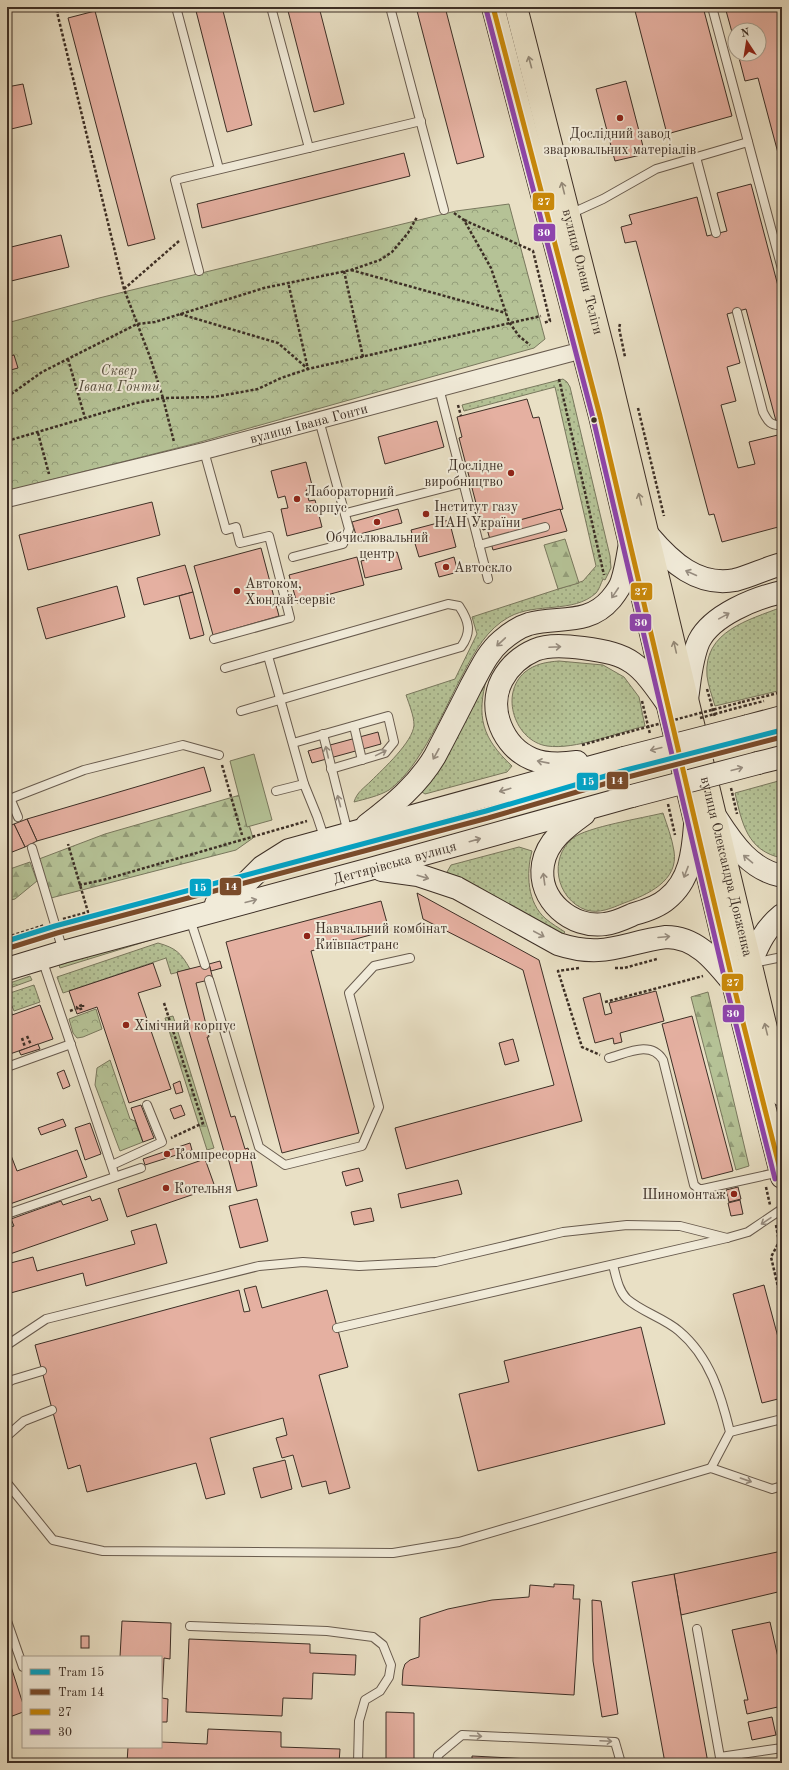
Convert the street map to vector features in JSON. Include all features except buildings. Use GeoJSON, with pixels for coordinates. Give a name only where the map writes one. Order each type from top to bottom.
{"type":"FeatureCollection","features":[{"type":"Feature","properties":{"kind":"main road","name":"вулиця Олени Теліги"},"geometry":{"type":"LineString","coordinates":[[492,7],[583,350],[640,540]]}},
{"type":"Feature","properties":{"kind":"main road","name":"вулиця Олени Теліги"},"geometry":{"type":"LineString","coordinates":[[516,7],[570,215],[617,362],[640,540]]}},
{"type":"Feature","properties":{"kind":"main road"},"geometry":{"type":"LineString","coordinates":[[353,833],[405,794],[424,773],[487,657],[500,642],[512,632],[529,624],[551,620],[573,620],[592,614],[605,606],[622,582],[640,540],[676,564],[699,577],[714,581],[735,580],[782,564]]}},
{"type":"Feature","properties":{"kind":"main road","name":"вулиця Олександра Довженка"},"geometry":{"type":"LineString","coordinates":[[640,540],[678,702],[714,817],[781,1089]]}},
{"type":"Feature","properties":{"kind":"main road"},"geometry":{"type":"LineString","coordinates":[[624,758],[562,764],[547,763],[534,760],[518,750],[503,733],[496,710],[501,681],[510,668],[521,658],[536,649],[551,646],[570,646],[610,652],[623,656],[638,666],[678,702],[699,641],[716,620],[735,610],[782,592]]}},
{"type":"Feature","properties":{"kind":"main road"},"geometry":{"type":"LineString","coordinates":[[195,916],[239,890],[262,867],[289,850],[624,758],[782,717]]}},
{"type":"Feature","properties":{"kind":"main road","name":"Дегтярівська вулиця"},"geometry":{"type":"LineString","coordinates":[[7,969],[63,952],[599,805],[782,757]]}},
{"type":"Feature","properties":{"kind":"main road"},"geometry":{"type":"LineString","coordinates":[[599,805],[561,831],[551,844],[543,864],[543,876],[549,898],[565,915],[579,922],[606,924],[646,910],[666,900],[675,891],[684,878],[690,862],[714,817],[732,844],[743,855],[765,870],[782,876]]}},
{"type":"Feature","properties":{"kind":"main road","name":"вулиця Олександра Довженка"},"geometry":{"type":"LineString","coordinates":[[714,817],[733,983],[775,1175]]}},
{"type":"Feature","properties":{"kind":"main road"},"geometry":{"type":"LineString","coordinates":[[370,869],[418,875],[457,888],[558,944],[576,950],[601,951],[666,936],[688,940],[702,948],[715,960],[733,983]]}},
{"type":"Feature","properties":{"kind":"main road","name":"вулиця Олександра Довженка"},"geometry":{"type":"LineString","coordinates":[[750,964],[761,938],[772,923],[782,915]]}},
{"type":"Feature","properties":{"kind":"street"},"geometry":{"type":"LineString","coordinates":[[583,350],[601,354],[617,362]]}},
{"type":"Feature","properties":{"kind":"street","name":"вулиця Івана Гонти"},"geometry":{"type":"LineString","coordinates":[[7,499],[204,451],[583,350]]}},
{"type":"Feature","properties":{"kind":"lane"},"geometry":{"type":"LineString","coordinates":[[176,7],[219,169]]}},
{"type":"Feature","properties":{"kind":"lane"},"geometry":{"type":"LineString","coordinates":[[271,7],[309,148]]}},
{"type":"Feature","properties":{"kind":"lane"},"geometry":{"type":"LineString","coordinates":[[390,7],[447,209]]}},
{"type":"Feature","properties":{"kind":"lane"},"geometry":{"type":"LineString","coordinates":[[712,7],[782,269]]}},
{"type":"Feature","properties":{"kind":"lane"},"geometry":{"type":"LineString","coordinates":[[199,271],[175,180],[421,120]]}},
{"type":"Feature","properties":{"kind":"lane"},"geometry":{"type":"LineString","coordinates":[[570,215],[603,199],[656,169],[748,142]]}},
{"type":"Feature","properties":{"kind":"lane"},"geometry":{"type":"LineString","coordinates":[[696,157],[716,233]]}},
{"type":"Feature","properties":{"kind":"lane"},"geometry":{"type":"LineString","coordinates":[[737,312],[763,412],[768,422],[775,426],[782,425]]}},
{"type":"Feature","properties":{"kind":"lane"},"geometry":{"type":"LineString","coordinates":[[439,388],[488,579]]}},
{"type":"Feature","properties":{"kind":"lane"},"geometry":{"type":"LineString","coordinates":[[293,557],[343,544],[350,529],[319,420]]}},
{"type":"Feature","properties":{"kind":"lane"},"geometry":{"type":"LineString","coordinates":[[204,451],[226,530],[236,528],[240,543],[269,536],[290,618],[214,639]]}},
{"type":"Feature","properties":{"kind":"lane"},"geometry":{"type":"LineString","coordinates":[[346,513],[463,483]]}},
{"type":"Feature","properties":{"kind":"lane"},"geometry":{"type":"LineString","coordinates":[[479,545],[545,527]]}},
{"type":"Feature","properties":{"kind":"lane"},"geometry":{"type":"LineString","coordinates":[[225,668],[448,604],[459,606],[463,613],[469,632],[469,641],[461,647],[241,712]]}},
{"type":"Feature","properties":{"kind":"lane"},"geometry":{"type":"LineString","coordinates":[[268,656],[304,784],[325,840]]}},
{"type":"Feature","properties":{"kind":"lane"},"geometry":{"type":"LineString","coordinates":[[293,742],[388,716],[394,742],[385,753],[331,769]]}},
{"type":"Feature","properties":{"kind":"lane"},"geometry":{"type":"LineString","coordinates":[[354,726],[362,760]]}},
{"type":"Feature","properties":{"kind":"lane"},"geometry":{"type":"LineString","coordinates":[[323,734],[331,769],[353,833]]}},
{"type":"Feature","properties":{"kind":"lane"},"geometry":{"type":"LineString","coordinates":[[18,817],[9,799],[84,770],[183,746],[219,755]]}},
{"type":"Feature","properties":{"kind":"lane"},"geometry":{"type":"LineString","coordinates":[[276,791],[304,784]]}},
{"type":"Feature","properties":{"kind":"lane"},"geometry":{"type":"LineString","coordinates":[[32,848],[63,952]]}},
{"type":"Feature","properties":{"kind":"lane"},"geometry":{"type":"LineString","coordinates":[[195,916],[205,965]]}},
{"type":"Feature","properties":{"kind":"lane"},"geometry":{"type":"LineString","coordinates":[[750,964],[782,957]]}},
{"type":"Feature","properties":{"kind":"lane"},"geometry":{"type":"LineString","coordinates":[[42,958],[115,1176]]}},
{"type":"Feature","properties":{"kind":"lane"},"geometry":{"type":"LineString","coordinates":[[210,980],[259,1147],[285,1166],[362,1146],[380,1107],[349,993],[374,966],[410,958]]}},
{"type":"Feature","properties":{"kind":"lane"},"geometry":{"type":"LineString","coordinates":[[7,1067],[70,1044]]}},
{"type":"Feature","properties":{"kind":"lane"},"geometry":{"type":"LineString","coordinates":[[608,1058],[647,1048],[660,1054],[663,1060],[696,1188],[703,1189],[775,1175]]}},
{"type":"Feature","properties":{"kind":"lane"},"geometry":{"type":"LineString","coordinates":[[112,1165],[162,1142],[147,1105]]}},
{"type":"Feature","properties":{"kind":"lane"},"geometry":{"type":"LineString","coordinates":[[7,1214],[141,1168]]}},
{"type":"Feature","properties":{"kind":"lane"},"geometry":{"type":"LineString","coordinates":[[337,1328],[727,1238],[748,1232],[782,1209]]}},
{"type":"Feature","properties":{"kind":"lane"},"geometry":{"type":"LineString","coordinates":[[7,1345],[46,1319],[259,1266],[303,1262],[360,1266],[436,1262],[563,1232],[627,1225],[680,1226],[727,1238]]}},
{"type":"Feature","properties":{"kind":"lane"},"geometry":{"type":"LineString","coordinates":[[613,1265],[618,1285],[626,1298],[679,1330],[710,1368],[722,1398],[730,1432],[711,1468]]}},
{"type":"Feature","properties":{"kind":"lane"},"geometry":{"type":"LineString","coordinates":[[7,1384],[12,1380],[42,1371]]}},
{"type":"Feature","properties":{"kind":"lane"},"geometry":{"type":"LineString","coordinates":[[7,1436],[24,1421],[52,1410]]}},
{"type":"Feature","properties":{"kind":"lane"},"geometry":{"type":"LineString","coordinates":[[730,1432],[782,1419]]}},
{"type":"Feature","properties":{"kind":"lane"},"geometry":{"type":"LineString","coordinates":[[7,1483],[53,1540],[103,1551],[393,1553],[459,1542],[711,1468],[772,1489],[782,1486]]}},
{"type":"Feature","properties":{"kind":"lane"},"geometry":{"type":"LineString","coordinates":[[7,1621],[22,1664]]}},
{"type":"Feature","properties":{"kind":"lane"},"geometry":{"type":"LineString","coordinates":[[190,1626],[326,1631],[373,1637],[383,1645],[391,1665],[389,1677],[380,1691],[365,1700],[359,1721],[358,1763]]}},
{"type":"Feature","properties":{"kind":"lane"},"geometry":{"type":"LineString","coordinates":[[697,1629],[721,1760],[782,1748]]}},
{"type":"Feature","properties":{"kind":"lane"},"geometry":{"type":"LineString","coordinates":[[437,1763],[438,1755],[462,1735],[615,1742],[621,1763]]}},
{"type":"Feature","properties":{"kind":"path"},"geometry":{"type":"LineString","coordinates":[[63,7],[57,12],[124,289],[163,398],[174,442]]}},
{"type":"Feature","properties":{"kind":"path"},"geometry":{"type":"LineString","coordinates":[[447,209],[464,220],[533,251],[550,321],[543,322]]}},
{"type":"Feature","properties":{"kind":"path"},"geometry":{"type":"LineString","coordinates":[[7,397],[42,372],[137,324],[155,322],[264,288],[351,270],[380,260],[392,252],[408,233],[417,217]]}},
{"type":"Feature","properties":{"kind":"path"},"geometry":{"type":"LineString","coordinates":[[464,220],[491,268],[509,322],[519,336],[530,345]]}},
{"type":"Feature","properties":{"kind":"path"},"geometry":{"type":"LineString","coordinates":[[124,289],[189,233]]}},
{"type":"Feature","properties":{"kind":"path"},"geometry":{"type":"LineString","coordinates":[[351,270],[506,313]]}},
{"type":"Feature","properties":{"kind":"path"},"geometry":{"type":"LineString","coordinates":[[344,271],[363,357]]}},
{"type":"Feature","properties":{"kind":"path"},"geometry":{"type":"LineString","coordinates":[[288,282],[308,369]]}},
{"type":"Feature","properties":{"kind":"path"},"geometry":{"type":"LineString","coordinates":[[180,314],[278,343],[308,369]]}},
{"type":"Feature","properties":{"kind":"path"},"geometry":{"type":"LineString","coordinates":[[7,441],[136,403],[163,398],[214,397],[258,389],[281,378],[308,369],[509,322],[541,316]]}},
{"type":"Feature","properties":{"kind":"path"},"geometry":{"type":"LineString","coordinates":[[617,362],[620,324]]}},
{"type":"Feature","properties":{"kind":"path"},"geometry":{"type":"LineString","coordinates":[[68,359],[84,418]]}},
{"type":"Feature","properties":{"kind":"path"},"geometry":{"type":"LineString","coordinates":[[458,405],[461,416]]}},
{"type":"Feature","properties":{"kind":"path"},"geometry":{"type":"LineString","coordinates":[[637,406],[664,519]]}},
{"type":"Feature","properties":{"kind":"path"},"geometry":{"type":"LineString","coordinates":[[38,432],[50,474]]}},
{"type":"Feature","properties":{"kind":"path"},"geometry":{"type":"LineString","coordinates":[[617,735],[782,692]]}},
{"type":"Feature","properties":{"kind":"path"},"geometry":{"type":"LineString","coordinates":[[708,709],[709,717]]}},
{"type":"Feature","properties":{"kind":"path"},"geometry":{"type":"LineString","coordinates":[[219,755],[242,835]]}},
{"type":"Feature","properties":{"kind":"path"},"geometry":{"type":"LineString","coordinates":[[714,817],[726,784]]}},
{"type":"Feature","properties":{"kind":"path"},"geometry":{"type":"LineString","coordinates":[[79,884],[103,880],[318,818]]}},
{"type":"Feature","properties":{"kind":"path"},"geometry":{"type":"LineString","coordinates":[[581,968],[558,971],[582,1047],[608,1058]]}},
{"type":"Feature","properties":{"kind":"path"},"geometry":{"type":"LineString","coordinates":[[605,1002],[707,975]]}},
{"type":"Feature","properties":{"kind":"path"},"geometry":{"type":"LineString","coordinates":[[162,1142],[203,1123],[164,1003]]}},
{"type":"Feature","properties":{"kind":"path"},"geometry":{"type":"LineString","coordinates":[[27,1036],[30,1045]]}},
{"type":"Feature","properties":{"kind":"path"},"geometry":{"type":"LineString","coordinates":[[22,1038],[25,1046]]}},
{"type":"Feature","properties":{"kind":"path"},"geometry":{"type":"LineString","coordinates":[[775,1175],[773,1216],[779,1238],[771,1257],[782,1304]]}},
{"type":"Feature","properties":{"kind":"green space","name":"Сквер Івана Гонти"},"geometry":{"type":"Polygon","coordinates":[[[509,204],[545,339],[534,348],[193,444],[7,491],[7,323],[99,298],[456,211],[509,204]]]}},
{"type":"Feature","properties":{"kind":"green space"},"geometry":{"type":"Polygon","coordinates":[[[563,379],[570,387],[610,556],[611,568],[605,580],[603,579],[597,592],[587,599],[576,604],[531,610],[520,613],[509,617],[494,628],[482,641],[473,656],[431,736],[412,767],[401,780],[389,790],[376,796],[354,802],[361,790],[383,770],[409,739],[414,725],[406,695],[455,679],[477,634],[472,617],[583,581],[596,566],[555,387],[464,411],[462,405],[563,379]]]}},
{"type":"Feature","properties":{"kind":"green space"},"geometry":{"type":"Polygon","coordinates":[[[565,539],[579,583],[558,589],[544,545],[565,539]]]}},
{"type":"Feature","properties":{"kind":"green space"},"geometry":{"type":"Polygon","coordinates":[[[782,607],[782,690],[715,706],[707,676],[708,661],[712,648],[720,638],[731,630],[756,617],[782,607]]]}},
{"type":"Feature","properties":{"kind":"green space"},"geometry":{"type":"Polygon","coordinates":[[[559,661],[603,665],[624,677],[639,697],[645,726],[596,740],[558,747],[547,746],[536,742],[526,735],[519,726],[514,715],[512,704],[513,692],[517,681],[525,672],[537,665],[559,661]]]}},
{"type":"Feature","properties":{"kind":"green space"},"geometry":{"type":"Polygon","coordinates":[[[487,677],[482,704],[484,726],[494,746],[512,766],[507,772],[425,794],[422,792],[439,768],[487,677]]]}},
{"type":"Feature","properties":{"kind":"green space"},"geometry":{"type":"Polygon","coordinates":[[[254,754],[272,820],[247,827],[230,761],[254,754]]]}},
{"type":"Feature","properties":{"kind":"green space"},"geometry":{"type":"Polygon","coordinates":[[[782,780],[782,858],[761,849],[748,834],[740,815],[735,793],[782,780]]]}},
{"type":"Feature","properties":{"kind":"green space"},"geometry":{"type":"Polygon","coordinates":[[[240,795],[253,838],[236,850],[51,898],[39,859],[105,834],[240,795]]]}},
{"type":"Feature","properties":{"kind":"green space"},"geometry":{"type":"Polygon","coordinates":[[[663,813],[672,841],[674,862],[672,871],[660,885],[642,896],[601,911],[586,910],[576,905],[568,897],[562,888],[558,867],[560,856],[565,846],[573,838],[590,830],[663,813]]]}},
{"type":"Feature","properties":{"kind":"green space"},"geometry":{"type":"Polygon","coordinates":[[[519,847],[532,851],[529,878],[535,905],[546,919],[565,932],[562,935],[447,872],[451,865],[519,847]]]}},
{"type":"Feature","properties":{"kind":"green space"},"geometry":{"type":"Polygon","coordinates":[[[30,862],[37,881],[15,899],[7,901],[7,870],[30,862]]]}},
{"type":"Feature","properties":{"kind":"green space"},"geometry":{"type":"Polygon","coordinates":[[[156,936],[157,938],[60,968],[59,965],[156,936]]]}},
{"type":"Feature","properties":{"kind":"green space"},"geometry":{"type":"Polygon","coordinates":[[[158,943],[174,949],[184,959],[190,969],[171,974],[166,958],[63,993],[57,977],[158,943]]]}},
{"type":"Feature","properties":{"kind":"green space"},"geometry":{"type":"Polygon","coordinates":[[[30,976],[32,980],[7,989],[7,984],[30,976]]]}},
{"type":"Feature","properties":{"kind":"green space"},"geometry":{"type":"Polygon","coordinates":[[[34,985],[40,1002],[14,1011],[12,1006],[7,1008],[7,994],[34,985]]]}},
{"type":"Feature","properties":{"kind":"green space"},"geometry":{"type":"Polygon","coordinates":[[[708,992],[749,1166],[736,1170],[691,997],[708,992]]]}},
{"type":"Feature","properties":{"kind":"green space"},"geometry":{"type":"Polygon","coordinates":[[[96,1009],[102,1029],[77,1038],[73,1033],[69,1019],[96,1009]]]}},
{"type":"Feature","properties":{"kind":"green space"},"geometry":{"type":"Polygon","coordinates":[[[173,1016],[214,1148],[207,1150],[165,1018],[173,1016]]]}},
{"type":"Feature","properties":{"kind":"green space"},"geometry":{"type":"Polygon","coordinates":[[[110,1060],[130,1119],[135,1121],[143,1142],[120,1151],[95,1085],[97,1068],[110,1060]]]}},
{"type":"Feature","properties":{"kind":"tram line","name":"15"},"geometry":{"type":"LineString","coordinates":[[7,941],[55,926],[486,811],[626,770],[782,730]]}},
{"type":"Feature","properties":{"kind":"tram line","name":"14"},"geometry":{"type":"LineString","coordinates":[[9,948],[57,933],[488,818],[628,777],[782,737]]}},
{"type":"Feature","properties":{"kind":"transit line","name":"27"},"geometry":{"type":"LineString","coordinates":[[493,7],[600,416],[733,983],[782,1177]]}},
{"type":"Feature","properties":{"kind":"transit line","name":"30"},"geometry":{"type":"LineString","coordinates":[[486,9],[593,418],[726,985],[775,1179]]}},
{"type":"Feature","properties":{"kind":"place","name":"Дослідний завод зварювальних матеріалів"},"geometry":{"type":"Point","coordinates":[620,118]}},
{"type":"Feature","properties":{"kind":"place","name":"Дослідне виробництво"},"geometry":{"type":"Point","coordinates":[511,473]}},
{"type":"Feature","properties":{"kind":"place","name":"Лабораторний корпус"},"geometry":{"type":"Point","coordinates":[297,499]}},
{"type":"Feature","properties":{"kind":"place","name":"Інститут газу НАН України"},"geometry":{"type":"Point","coordinates":[426,514]}},
{"type":"Feature","properties":{"kind":"place","name":"Обчислювальний центр"},"geometry":{"type":"Point","coordinates":[377,522]}},
{"type":"Feature","properties":{"kind":"place","name":"Автоскло"},"geometry":{"type":"Point","coordinates":[446,567]}},
{"type":"Feature","properties":{"kind":"place","name":"Автоком, Хюндай-сервіс"},"geometry":{"type":"Point","coordinates":[237,591]}},
{"type":"Feature","properties":{"kind":"place","name":"Навчальний комбінат Київпастранс"},"geometry":{"type":"Point","coordinates":[307,936]}},
{"type":"Feature","properties":{"kind":"place","name":"Хімічний корпус"},"geometry":{"type":"Point","coordinates":[126,1025]}},
{"type":"Feature","properties":{"kind":"place","name":"Компресорна"},"geometry":{"type":"Point","coordinates":[167,1154]}},
{"type":"Feature","properties":{"kind":"place","name":"Котельня"},"geometry":{"type":"Point","coordinates":[166,1188]}},
{"type":"Feature","properties":{"kind":"place","name":"Шиномонтаж"},"geometry":{"type":"Point","coordinates":[734,1194]}}]}
